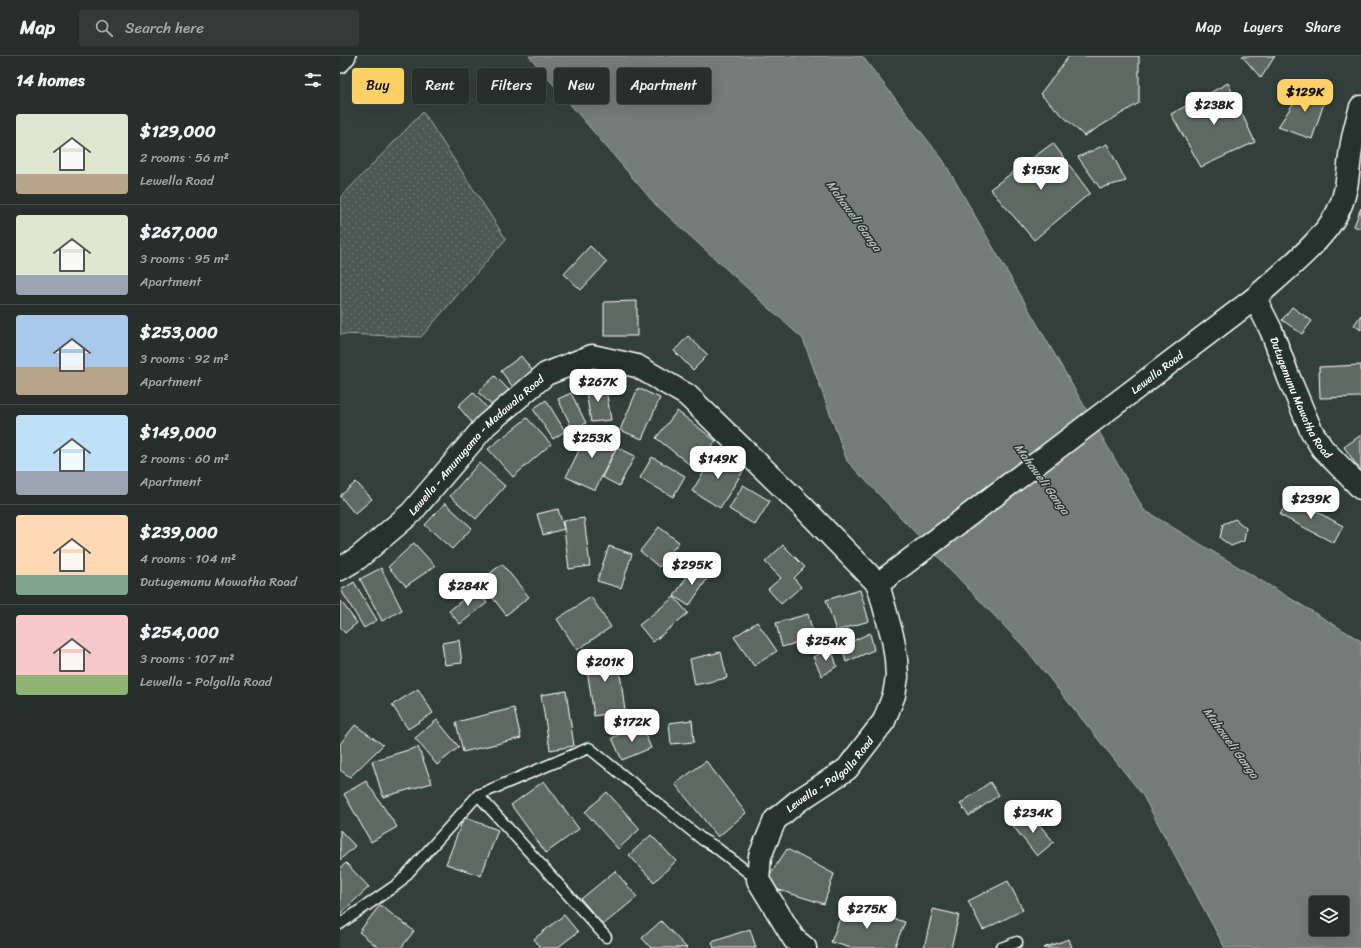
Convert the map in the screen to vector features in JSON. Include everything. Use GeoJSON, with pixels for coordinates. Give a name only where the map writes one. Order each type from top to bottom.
{"type":"FeatureCollection","features":[{"type":"Feature","properties":{"kind":"main road","name":"Lewella Road"},"geometry":{"type":"LineString","coordinates":[[878,584],[1255,298],[1320,236],[1339,210],[1348,178],[1351,148],[1361,107]]}},
{"type":"Feature","properties":{"kind":"main road","name":"Dutugemunu Mawatha Road"},"geometry":{"type":"LineString","coordinates":[[1255,298],[1271,330],[1311,430],[1322,448],[1361,488]]}},
{"type":"Feature","properties":{"kind":"main road","name":"Lewella - Amunugama - Madawala Road"},"geometry":{"type":"LineString","coordinates":[[340,569],[358,558],[411,513],[486,425],[546,374],[592,356],[637,366],[687,395],[803,507],[878,584]]}},
{"type":"Feature","properties":{"kind":"main road","name":"Lewella - Polgolla Road"},"geometry":{"type":"LineString","coordinates":[[758,880],[760,856],[775,820],[798,801],[847,769],[884,721],[894,695],[897,677],[893,639],[878,584]]}},
{"type":"Feature","properties":{"kind":"main road"},"geometry":{"type":"LineString","coordinates":[[758,880],[795,945]]}},
{"type":"Feature","properties":{"kind":"street"},"geometry":{"type":"LineString","coordinates":[[340,63],[346,56]]}},
{"type":"Feature","properties":{"kind":"lane"},"geometry":{"type":"LineString","coordinates":[[340,924],[399,883],[478,795],[589,748],[703,840],[714,846],[758,880]]}},
{"type":"Feature","properties":{"kind":"lane"},"geometry":{"type":"LineString","coordinates":[[478,795],[606,937]]}},
{"type":"Feature","properties":{"kind":"lane"},"geometry":{"type":"LineString","coordinates":[[1002,948],[1017,942]]}},
{"type":"Feature","properties":{"kind":"shaded area"},"geometry":{"type":"Polygon","coordinates":[[[423,112],[506,239],[421,337],[340,334],[340,198],[423,112]]]}},
{"type":"Feature","properties":{"kind":"water","name":"Mahaweli Ganga"},"geometry":{"type":"Polygon","coordinates":[[[529,56],[862,56],[943,160],[1144,510],[1361,641],[1361,948],[1225,948],[1142,794],[1026,649],[847,461],[803,339],[655,204],[570,104],[609,104],[609,68],[554,68],[554,85],[546,76],[546,68],[539,68],[529,56]]]}},
{"type":"Feature","properties":{"kind":"building"},"geometry":{"type":"Polygon","coordinates":[[[1069,56],[1139,56],[1139,103],[1084,136],[1040,94],[1069,56]]]}},
{"type":"Feature","properties":{"kind":"building"},"geometry":{"type":"Polygon","coordinates":[[[1242,56],[1275,56],[1261,78],[1242,56]]]}},
{"type":"Feature","properties":{"kind":"building"},"geometry":{"type":"Polygon","coordinates":[[[1228,83],[1255,142],[1201,167],[1171,114],[1228,83]]]}},
{"type":"Feature","properties":{"kind":"building"},"geometry":{"type":"Polygon","coordinates":[[[1304,87],[1328,91],[1312,139],[1278,127],[1304,87]]]}},
{"type":"Feature","properties":{"kind":"building"},"geometry":{"type":"Polygon","coordinates":[[[1053,143],[1090,193],[1034,240],[990,189],[1053,143]]]}},
{"type":"Feature","properties":{"kind":"building"},"geometry":{"type":"Polygon","coordinates":[[[1107,144],[1126,181],[1100,188],[1078,157],[1107,144]]]}},
{"type":"Feature","properties":{"kind":"building"},"geometry":{"type":"Polygon","coordinates":[[[1361,208],[1361,229],[1354,226],[1361,208]]]}},
{"type":"Feature","properties":{"kind":"building"},"geometry":{"type":"Polygon","coordinates":[[[590,246],[607,262],[581,290],[564,274],[590,246]]]}},
{"type":"Feature","properties":{"kind":"building"},"geometry":{"type":"Polygon","coordinates":[[[637,301],[637,336],[604,336],[604,302],[637,301]]]}},
{"type":"Feature","properties":{"kind":"building"},"geometry":{"type":"Polygon","coordinates":[[[1292,307],[1312,321],[1302,334],[1282,320],[1292,307]]]}},
{"type":"Feature","properties":{"kind":"building"},"geometry":{"type":"Polygon","coordinates":[[[1361,315],[1361,330],[1354,325],[1361,315]]]}},
{"type":"Feature","properties":{"kind":"building"},"geometry":{"type":"Polygon","coordinates":[[[688,336],[708,355],[693,370],[674,351],[688,336]]]}},
{"type":"Feature","properties":{"kind":"building"},"geometry":{"type":"Polygon","coordinates":[[[521,356],[536,375],[515,390],[501,371],[521,356]]]}},
{"type":"Feature","properties":{"kind":"building"},"geometry":{"type":"Polygon","coordinates":[[[1361,365],[1361,397],[1320,398],[1319,367],[1361,365]]]}},
{"type":"Feature","properties":{"kind":"building"},"geometry":{"type":"Polygon","coordinates":[[[495,376],[510,391],[494,407],[478,392],[495,376]]]}},
{"type":"Feature","properties":{"kind":"building"},"geometry":{"type":"Polygon","coordinates":[[[605,383],[611,420],[591,422],[585,386],[605,383]]]}},
{"type":"Feature","properties":{"kind":"building"},"geometry":{"type":"Polygon","coordinates":[[[638,388],[660,398],[642,439],[620,430],[638,388]]]}},
{"type":"Feature","properties":{"kind":"building"},"geometry":{"type":"Polygon","coordinates":[[[473,392],[489,410],[473,424],[458,406],[473,392]]]}},
{"type":"Feature","properties":{"kind":"building"},"geometry":{"type":"Polygon","coordinates":[[[571,393],[586,423],[573,430],[558,399],[571,393]]]}},
{"type":"Feature","properties":{"kind":"building"},"geometry":{"type":"Polygon","coordinates":[[[546,400],[565,431],[553,439],[533,409],[546,400]]]}},
{"type":"Feature","properties":{"kind":"building"},"geometry":{"type":"Polygon","coordinates":[[[677,411],[716,441],[694,468],[656,438],[677,411]]]}},
{"type":"Feature","properties":{"kind":"building"},"geometry":{"type":"Polygon","coordinates":[[[527,418],[551,444],[513,477],[488,449],[527,418]]]}},
{"type":"Feature","properties":{"kind":"building"},"geometry":{"type":"Polygon","coordinates":[[[590,428],[619,442],[595,490],[566,477],[590,428]]]}},
{"type":"Feature","properties":{"kind":"building"},"geometry":{"type":"Polygon","coordinates":[[[1361,435],[1361,469],[1360,470],[1344,447],[1361,435]]]}},
{"type":"Feature","properties":{"kind":"building"},"geometry":{"type":"Polygon","coordinates":[[[617,447],[635,456],[619,486],[602,477],[617,447]]]}},
{"type":"Feature","properties":{"kind":"building"},"geometry":{"type":"Polygon","coordinates":[[[717,451],[745,468],[720,508],[692,491],[717,451]]]}},
{"type":"Feature","properties":{"kind":"building"},"geometry":{"type":"Polygon","coordinates":[[[652,457],[685,476],[673,497],[640,478],[652,457]]]}},
{"type":"Feature","properties":{"kind":"building"},"geometry":{"type":"Polygon","coordinates":[[[479,463],[505,486],[476,519],[450,496],[479,463]]]}},
{"type":"Feature","properties":{"kind":"building"},"geometry":{"type":"Polygon","coordinates":[[[356,482],[372,499],[355,514],[340,496],[356,482]]]}},
{"type":"Feature","properties":{"kind":"building"},"geometry":{"type":"Polygon","coordinates":[[[743,485],[770,501],[755,525],[729,509],[743,485]]]}},
{"type":"Feature","properties":{"kind":"building"},"geometry":{"type":"Polygon","coordinates":[[[1290,497],[1343,526],[1334,543],[1280,515],[1290,497]]]}},
{"type":"Feature","properties":{"kind":"building"},"geometry":{"type":"Polygon","coordinates":[[[445,503],[472,528],[452,549],[425,525],[445,503]]]}},
{"type":"Feature","properties":{"kind":"building"},"geometry":{"type":"Polygon","coordinates":[[[558,509],[564,529],[543,535],[537,514],[558,509]]]}},
{"type":"Feature","properties":{"kind":"building"},"geometry":{"type":"Polygon","coordinates":[[[584,518],[590,566],[569,569],[563,521],[584,518]]]}},
{"type":"Feature","properties":{"kind":"building"},"geometry":{"type":"Polygon","coordinates":[[[1235,519],[1246,528],[1244,541],[1231,546],[1220,538],[1223,524],[1235,519]]]}},
{"type":"Feature","properties":{"kind":"building"},"geometry":{"type":"Polygon","coordinates":[[[659,527],[679,542],[659,567],[640,551],[659,527]]]}},
{"type":"Feature","properties":{"kind":"building"},"geometry":{"type":"Polygon","coordinates":[[[414,543],[435,566],[406,586],[388,567],[414,543]]]}},
{"type":"Feature","properties":{"kind":"building"},"geometry":{"type":"Polygon","coordinates":[[[783,545],[805,567],[794,578],[801,587],[781,604],[768,589],[781,578],[765,562],[783,545]]]}},
{"type":"Feature","properties":{"kind":"building"},"geometry":{"type":"Polygon","coordinates":[[[609,546],[632,554],[621,588],[597,581],[609,546]]]}},
{"type":"Feature","properties":{"kind":"building"},"geometry":{"type":"Polygon","coordinates":[[[502,564],[529,597],[506,615],[480,581],[502,564]]]}},
{"type":"Feature","properties":{"kind":"building"},"geometry":{"type":"Polygon","coordinates":[[[694,566],[709,576],[689,606],[674,596],[694,566]]]}},
{"type":"Feature","properties":{"kind":"building"},"geometry":{"type":"Polygon","coordinates":[[[381,568],[402,610],[382,621],[360,579],[381,568]]]}},
{"type":"Feature","properties":{"kind":"building"},"geometry":{"type":"Polygon","coordinates":[[[354,582],[377,620],[364,628],[341,590],[354,582]]]}},
{"type":"Feature","properties":{"kind":"building"},"geometry":{"type":"Polygon","coordinates":[[[476,589],[487,603],[460,624],[449,611],[476,589]]]}},
{"type":"Feature","properties":{"kind":"building"},"geometry":{"type":"Polygon","coordinates":[[[860,590],[869,621],[836,631],[826,600],[860,590]]]}},
{"type":"Feature","properties":{"kind":"building"},"geometry":{"type":"Polygon","coordinates":[[[591,597],[611,627],[577,650],[557,619],[591,597]]]}},
{"type":"Feature","properties":{"kind":"building"},"geometry":{"type":"Polygon","coordinates":[[[674,597],[688,613],[653,642],[639,625],[674,597]]]}},
{"type":"Feature","properties":{"kind":"building"},"geometry":{"type":"Polygon","coordinates":[[[340,600],[357,623],[345,633],[340,627],[340,600]]]}},
{"type":"Feature","properties":{"kind":"building"},"geometry":{"type":"Polygon","coordinates":[[[808,614],[814,638],[782,647],[776,623],[808,614]]]}},
{"type":"Feature","properties":{"kind":"building"},"geometry":{"type":"Polygon","coordinates":[[[757,622],[777,651],[754,666],[734,637],[757,622]]]}},
{"type":"Feature","properties":{"kind":"building"},"geometry":{"type":"Polygon","coordinates":[[[870,633],[874,650],[846,662],[842,646],[870,633]]]}},
{"type":"Feature","properties":{"kind":"building"},"geometry":{"type":"Polygon","coordinates":[[[459,640],[462,663],[445,665],[442,643],[459,640]]]}},
{"type":"Feature","properties":{"kind":"building"},"geometry":{"type":"Polygon","coordinates":[[[831,648],[837,666],[822,676],[813,657],[831,648]]]}},
{"type":"Feature","properties":{"kind":"building"},"geometry":{"type":"Polygon","coordinates":[[[617,651],[625,711],[594,716],[585,656],[617,651]]]}},
{"type":"Feature","properties":{"kind":"building"},"geometry":{"type":"Polygon","coordinates":[[[721,652],[727,678],[695,685],[690,659],[721,652]]]}},
{"type":"Feature","properties":{"kind":"building"},"geometry":{"type":"Polygon","coordinates":[[[418,689],[433,713],[408,729],[392,705],[418,689]]]}},
{"type":"Feature","properties":{"kind":"building"},"geometry":{"type":"Polygon","coordinates":[[[566,691],[574,746],[550,750],[541,695],[566,691]]]}},
{"type":"Feature","properties":{"kind":"building"},"geometry":{"type":"Polygon","coordinates":[[[514,708],[521,738],[463,752],[456,722],[514,708]]]}},
{"type":"Feature","properties":{"kind":"building"},"geometry":{"type":"Polygon","coordinates":[[[437,720],[459,747],[437,765],[415,738],[437,720]]]}},
{"type":"Feature","properties":{"kind":"building"},"geometry":{"type":"Polygon","coordinates":[[[692,720],[694,742],[671,744],[669,723],[692,720]]]}},
{"type":"Feature","properties":{"kind":"building"},"geometry":{"type":"Polygon","coordinates":[[[355,725],[383,745],[350,777],[340,770],[340,744],[355,725]]]}},
{"type":"Feature","properties":{"kind":"building"},"geometry":{"type":"Polygon","coordinates":[[[641,725],[651,748],[622,760],[612,738],[641,725]]]}},
{"type":"Feature","properties":{"kind":"building"},"geometry":{"type":"Polygon","coordinates":[[[418,747],[432,783],[383,797],[372,761],[418,747]]]}},
{"type":"Feature","properties":{"kind":"building"},"geometry":{"type":"Polygon","coordinates":[[[706,761],[746,813],[718,837],[675,784],[706,761]]]}},
{"type":"Feature","properties":{"kind":"building"},"geometry":{"type":"Polygon","coordinates":[[[366,781],[397,827],[371,842],[344,794],[366,781]]]}},
{"type":"Feature","properties":{"kind":"building"},"geometry":{"type":"Polygon","coordinates":[[[544,781],[579,829],[546,853],[511,805],[544,781]]]}},
{"type":"Feature","properties":{"kind":"building"},"geometry":{"type":"Polygon","coordinates":[[[990,782],[999,795],[969,816],[960,804],[990,782]]]}},
{"type":"Feature","properties":{"kind":"building"},"geometry":{"type":"Polygon","coordinates":[[[607,792],[640,829],[618,849],[585,812],[607,792]]]}},
{"type":"Feature","properties":{"kind":"building"},"geometry":{"type":"Polygon","coordinates":[[[1029,813],[1054,842],[1037,856],[1013,826],[1029,813]]]}},
{"type":"Feature","properties":{"kind":"building"},"geometry":{"type":"Polygon","coordinates":[[[464,817],[498,830],[481,876],[446,864],[464,817]]]}},
{"type":"Feature","properties":{"kind":"building"},"geometry":{"type":"Polygon","coordinates":[[[340,830],[355,846],[340,860],[340,830]]]}},
{"type":"Feature","properties":{"kind":"building"},"geometry":{"type":"Polygon","coordinates":[[[651,835],[676,861],[654,882],[629,855],[651,835]]]}},
{"type":"Feature","properties":{"kind":"building"},"geometry":{"type":"Polygon","coordinates":[[[787,849],[834,874],[824,904],[763,885],[787,849]]]}},
{"type":"Feature","properties":{"kind":"building"},"geometry":{"type":"Polygon","coordinates":[[[346,863],[369,887],[340,914],[340,868],[346,863]]]}},
{"type":"Feature","properties":{"kind":"building"},"geometry":{"type":"Polygon","coordinates":[[[615,871],[637,897],[603,925],[581,899],[615,871]]]}},
{"type":"Feature","properties":{"kind":"building"},"geometry":{"type":"Polygon","coordinates":[[[1008,881],[1023,910],[983,930],[968,901],[1008,881]]]}},
{"type":"Feature","properties":{"kind":"building"},"geometry":{"type":"Polygon","coordinates":[[[380,905],[414,931],[401,948],[379,948],[359,932],[380,905]]]}},
{"type":"Feature","properties":{"kind":"building"},"geometry":{"type":"Polygon","coordinates":[[[845,905],[905,922],[894,948],[851,948],[831,942],[845,905]]]}},
{"type":"Feature","properties":{"kind":"building"},"geometry":{"type":"Polygon","coordinates":[[[933,909],[959,915],[951,948],[924,948],[933,909]]]}},
{"type":"Feature","properties":{"kind":"building"},"geometry":{"type":"Polygon","coordinates":[[[564,915],[578,932],[557,948],[541,948],[534,939],[564,915]]]}},
{"type":"Feature","properties":{"kind":"building"},"geometry":{"type":"Polygon","coordinates":[[[661,921],[687,948],[651,948],[642,938],[661,921]]]}},
{"type":"Feature","properties":{"kind":"building"},"geometry":{"type":"Polygon","coordinates":[[[750,929],[756,948],[714,948],[712,942],[750,929]]]}},
{"type":"Feature","properties":{"kind":"building"},"geometry":{"type":"Polygon","coordinates":[[[1069,939],[1072,948],[1043,948],[1069,939]]]}}]}
